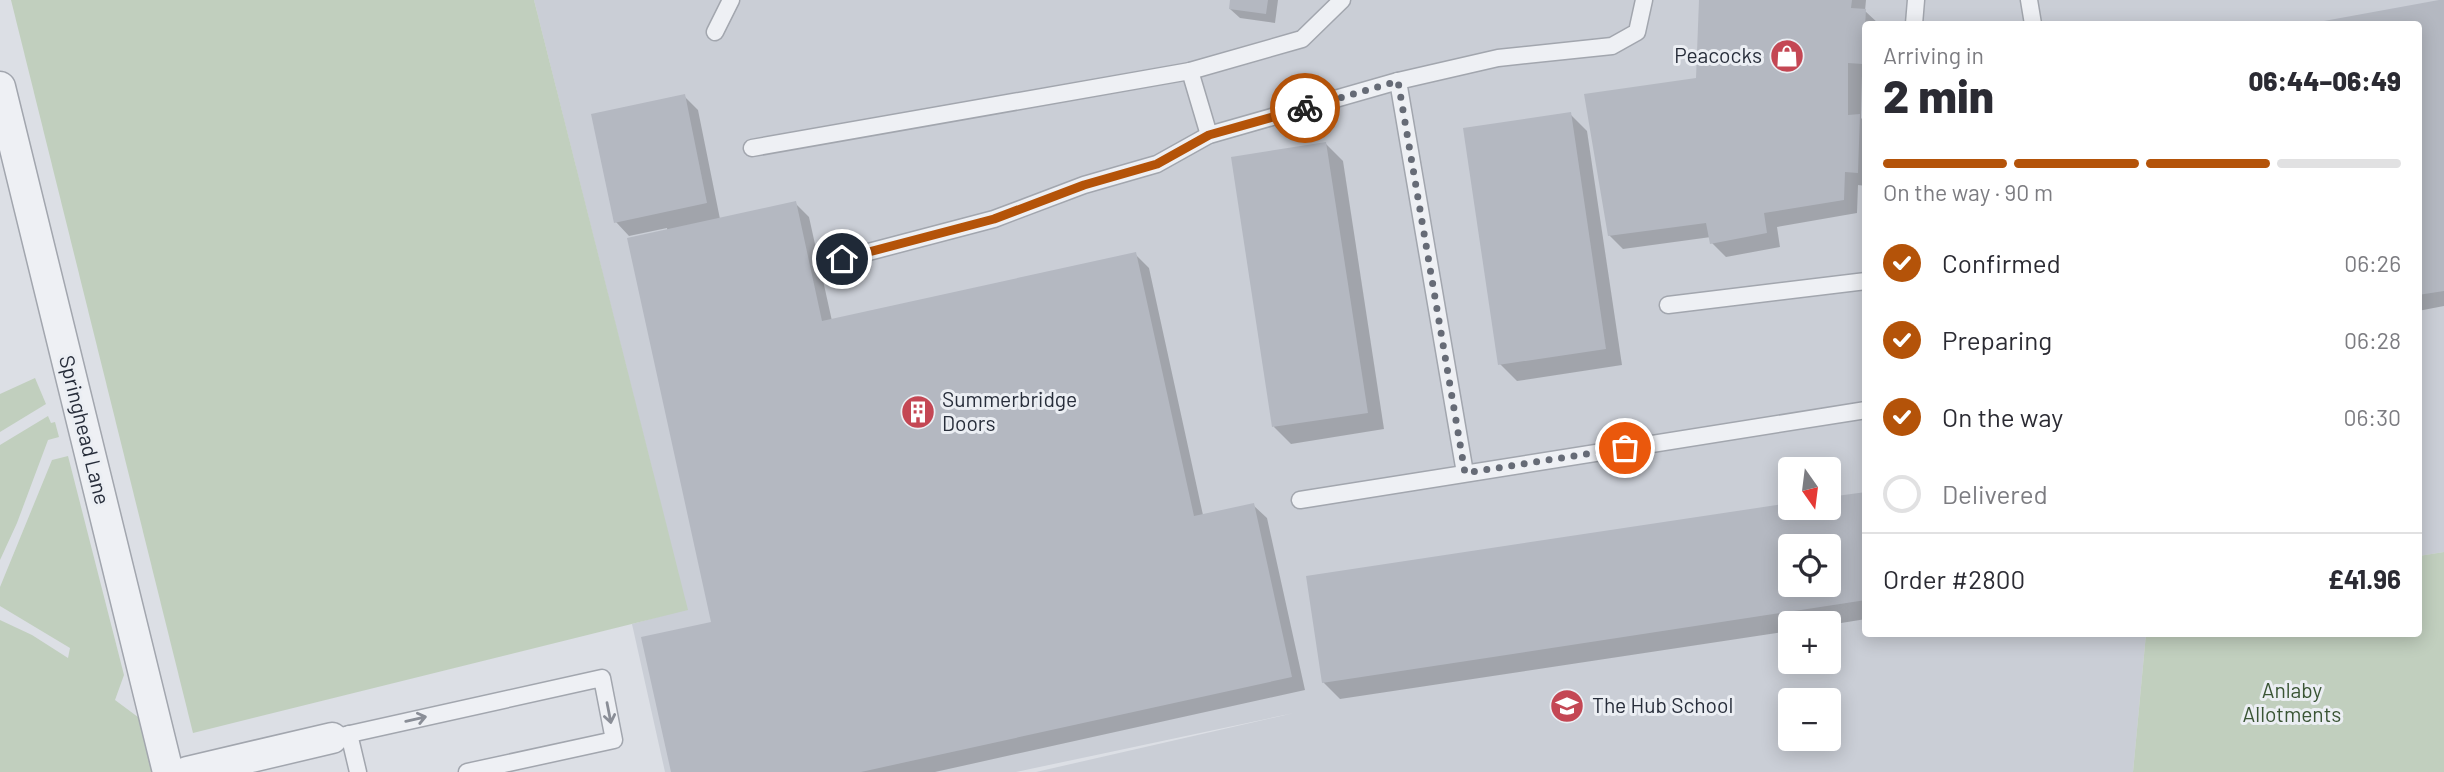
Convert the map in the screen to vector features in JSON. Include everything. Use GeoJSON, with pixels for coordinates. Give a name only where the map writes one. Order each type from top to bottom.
{"type":"FeatureCollection","features":[{"type":"Feature","properties":{"kind":"street","name":"Springhead Lane"},"geometry":{"type":"LineString","coordinates":[[0,87],[168,772]]}},
{"type":"Feature","properties":{"kind":"street"},"geometry":{"type":"LineString","coordinates":[[187,772],[341,736]]}},
{"type":"Feature","properties":{"kind":"lane"},"geometry":{"type":"LineString","coordinates":[[715,32],[731,0]]}},
{"type":"Feature","properties":{"kind":"lane"},"geometry":{"type":"LineString","coordinates":[[752,148],[1190,71],[1302,39],[1342,0]]}},
{"type":"Feature","properties":{"kind":"lane"},"geometry":{"type":"LineString","coordinates":[[842,259],[994,219],[1084,185],[1157,164],[1209,135],[1398,81],[1498,58],[1612,46],[1637,32],[1643,0]]}},
{"type":"Feature","properties":{"kind":"lane"},"geometry":{"type":"LineString","coordinates":[[1914,21],[1916,0]]}},
{"type":"Feature","properties":{"kind":"lane"},"geometry":{"type":"LineString","coordinates":[[2029,0],[2032,21]]}},
{"type":"Feature","properties":{"kind":"lane"},"geometry":{"type":"LineString","coordinates":[[1190,71],[1209,135]]}},
{"type":"Feature","properties":{"kind":"lane"},"geometry":{"type":"LineString","coordinates":[[1398,81],[1465,473]]}},
{"type":"Feature","properties":{"kind":"lane"},"geometry":{"type":"LineString","coordinates":[[1668,305],[1862,281]]}},
{"type":"Feature","properties":{"kind":"lane"},"geometry":{"type":"LineString","coordinates":[[1300,500],[1862,411]]}},
{"type":"Feature","properties":{"kind":"lane"},"geometry":{"type":"LineString","coordinates":[[358,772],[341,736],[602,678],[614,740],[467,772]]}},
{"type":"Feature","properties":{"kind":"shaded area"},"geometry":{"type":"Polygon","coordinates":[[[534,0],[2444,0],[2444,552],[2422,556],[2422,21],[1862,21],[1862,637],[2146,637],[2133,772],[1036,772],[1294,713],[1016,772],[665,772],[632,624],[687,609],[534,0]]]}},
{"type":"Feature","properties":{"kind":"green space"},"geometry":{"type":"Polygon","coordinates":[[[11,0],[534,0],[688,610],[193,733],[11,0]]]}},
{"type":"Feature","properties":{"kind":"green space"},"geometry":{"type":"Polygon","coordinates":[[[35,378],[46,404],[0,432],[0,394],[35,378]]]}},
{"type":"Feature","properties":{"kind":"green space"},"geometry":{"type":"Polygon","coordinates":[[[48,416],[51,423],[55,422],[59,437],[48,440],[0,560],[0,445],[48,416]]]}},
{"type":"Feature","properties":{"kind":"green space"},"geometry":{"type":"Polygon","coordinates":[[[68,456],[124,675],[115,700],[146,723],[158,772],[0,772],[0,620],[32,635],[68,658],[70,648],[0,606],[0,587],[52,460],[68,456]]]}},
{"type":"Feature","properties":{"kind":"green space","name":"Anlaby Allotments"},"geometry":{"type":"Polygon","coordinates":[[[2444,552],[2444,772],[2133,772],[2146,637],[2422,637],[2422,556],[2444,552]]]}},
{"type":"Feature","properties":{"kind":"building"},"geometry":{"type":"Polygon","coordinates":[[[1230,0],[1268,0],[1266,14],[1229,9],[1230,0]]]}},
{"type":"Feature","properties":{"kind":"building"},"geometry":{"type":"Polygon","coordinates":[[[1699,0],[1852,0],[1851,8],[1866,9],[1865,21],[1862,21],[1862,64],[1848,63],[1848,115],[1860,114],[1858,173],[1845,172],[1844,200],[1764,213],[1767,233],[1710,244],[1706,223],[1608,236],[1584,94],[1696,78],[1699,0]]]}},
{"type":"Feature","properties":{"kind":"building"},"geometry":{"type":"Polygon","coordinates":[[[2444,0],[2444,291],[2422,294],[2422,21],[2324,21],[2444,0]]]}},
{"type":"Feature","properties":{"kind":"building"},"geometry":{"type":"Polygon","coordinates":[[[685,94],[707,203],[614,223],[591,114],[685,94]]]}},
{"type":"Feature","properties":{"kind":"building"},"geometry":{"type":"Polygon","coordinates":[[[1571,112],[1606,349],[1498,365],[1463,128],[1571,112]]]}},
{"type":"Feature","properties":{"kind":"building"},"geometry":{"type":"Polygon","coordinates":[[[1326,142],[1368,413],[1272,427],[1231,157],[1326,142]]]}},
{"type":"Feature","properties":{"kind":"building","name":"Summerbridge Doors"},"geometry":{"type":"Polygon","coordinates":[[[796,201],[822,321],[1136,252],[1194,516],[1254,503],[1292,677],[861,772],[671,772],[641,637],[711,622],[627,238],[796,201]]]}},
{"type":"Feature","properties":{"kind":"building"},"geometry":{"type":"Polygon","coordinates":[[[1862,493],[1862,601],[1778,611],[1778,613],[1322,683],[1306,576],[1778,505],[1778,520],[1841,520],[1841,495],[1862,493]]]}},
{"type":"Feature","properties":{"kind":"way so far"},"geometry":{"type":"LineString","coordinates":[[1305,108],[1398,81],[1465,473],[1625,448]]}},
{"type":"Feature","properties":{"kind":"place","name":"Peacocks"},"geometry":{"type":"Point","coordinates":[1787,56]}},
{"type":"Feature","properties":{"kind":"place","name":"Summerbridge Doors"},"geometry":{"type":"Point","coordinates":[918,412]}},
{"type":"Feature","properties":{"kind":"place","name":"The Hub School"},"geometry":{"type":"Point","coordinates":[1567,706]}},
{"type":"Feature","properties":{"kind":"route"},"geometry":{"type":"LineString","coordinates":[[842,259],[994,219],[1084,185],[1157,164],[1209,135],[1305,108]]}}]}
